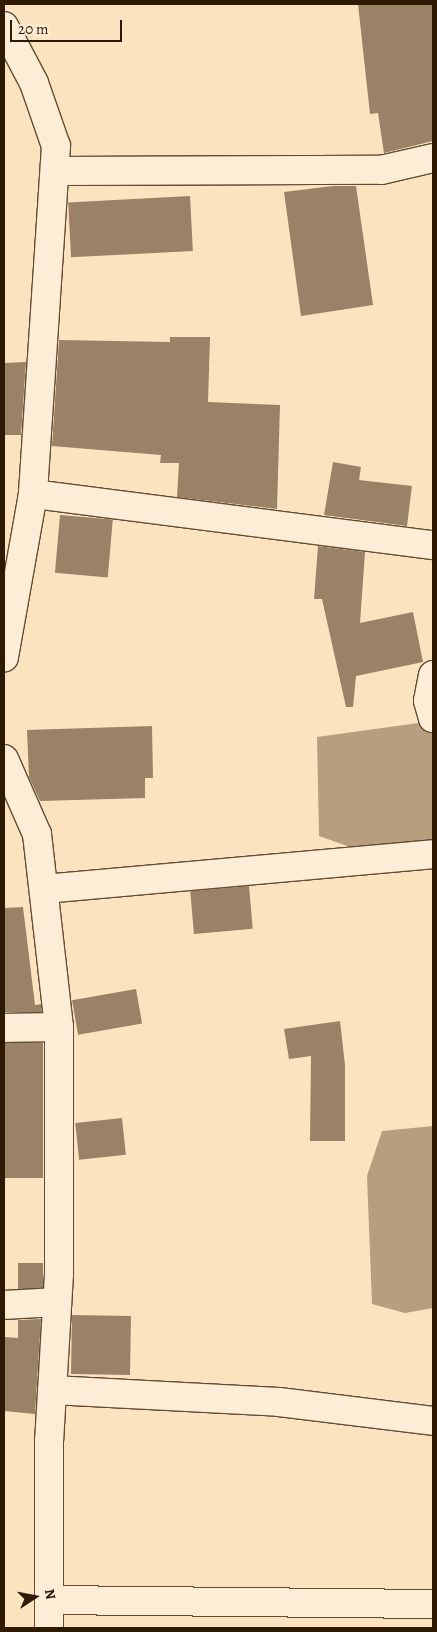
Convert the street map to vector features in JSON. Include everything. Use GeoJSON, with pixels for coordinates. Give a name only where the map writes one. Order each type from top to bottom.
{"type":"FeatureCollection","features":[{"type":"Feature","properties":{"kind":"street"},"geometry":{"type":"LineString","coordinates":[[4,26],[34,84],[53,137],[56,171],[32,494],[4,657]]}},
{"type":"Feature","properties":{"kind":"street"},"geometry":{"type":"LineString","coordinates":[[56,171],[381,170],[433,158]]}},
{"type":"Feature","properties":{"kind":"street"},"geometry":{"type":"LineString","coordinates":[[32,494],[433,545]]}},
{"type":"Feature","properties":{"kind":"street"},"geometry":{"type":"LineString","coordinates":[[433,675],[428,701],[433,718]]}},
{"type":"Feature","properties":{"kind":"street"},"geometry":{"type":"LineString","coordinates":[[4,759],[37,834],[59,1027],[57,1302],[52,1390],[48,1628]]}},
{"type":"Feature","properties":{"kind":"street"},"geometry":{"type":"LineString","coordinates":[[44,889],[433,854]]}},
{"type":"Feature","properties":{"kind":"street"},"geometry":{"type":"LineString","coordinates":[[4,1028],[59,1027]]}},
{"type":"Feature","properties":{"kind":"street"},"geometry":{"type":"LineString","coordinates":[[4,1305],[57,1302]]}},
{"type":"Feature","properties":{"kind":"street"},"geometry":{"type":"LineString","coordinates":[[52,1390],[279,1402],[433,1421]]}},
{"type":"Feature","properties":{"kind":"street"},"geometry":{"type":"LineString","coordinates":[[49,1600],[433,1604]]}},
{"type":"Feature","properties":{"kind":"shaded area"},"geometry":{"type":"Polygon","coordinates":[[[433,721],[433,848],[381,858],[319,836],[317,737],[433,721]]]}},
{"type":"Feature","properties":{"kind":"shaded area"},"geometry":{"type":"Polygon","coordinates":[[[433,1126],[433,1308],[405,1313],[372,1304],[367,1176],[382,1131],[433,1126]]]}},
{"type":"Feature","properties":{"kind":"building"},"geometry":{"type":"Polygon","coordinates":[[[358,4],[433,4],[433,141],[384,153],[378,113],[370,114],[358,4]]]}},
{"type":"Feature","properties":{"kind":"building"},"geometry":{"type":"Polygon","coordinates":[[[333,186],[356,186],[373,305],[301,316],[284,192],[333,186]]]}},
{"type":"Feature","properties":{"kind":"building"},"geometry":{"type":"Polygon","coordinates":[[[190,196],[193,251],[71,257],[68,202],[190,196]]]}},
{"type":"Feature","properties":{"kind":"building"},"geometry":{"type":"Polygon","coordinates":[[[170,337],[210,337],[208,402],[280,405],[277,509],[177,497],[179,463],[160,463],[161,455],[52,446],[59,340],[170,342],[170,337]]]}},
{"type":"Feature","properties":{"kind":"building"},"geometry":{"type":"Polygon","coordinates":[[[26,362],[21,435],[4,435],[4,363],[26,362]]]}},
{"type":"Feature","properties":{"kind":"building"},"geometry":{"type":"Polygon","coordinates":[[[333,462],[361,467],[359,480],[412,486],[407,526],[324,515],[333,462]]]}},
{"type":"Feature","properties":{"kind":"building"},"geometry":{"type":"Polygon","coordinates":[[[60,515],[113,520],[108,577],[55,573],[60,515]]]}},
{"type":"Feature","properties":{"kind":"building"},"geometry":{"type":"Polygon","coordinates":[[[318,546],[365,552],[360,623],[413,612],[423,662],[356,676],[353,707],[346,707],[322,599],[314,599],[318,546]]]}},
{"type":"Feature","properties":{"kind":"building"},"geometry":{"type":"Polygon","coordinates":[[[152,726],[153,778],[145,778],[145,798],[40,801],[29,777],[27,730],[152,726]]]}},
{"type":"Feature","properties":{"kind":"building"},"geometry":{"type":"Polygon","coordinates":[[[249,886],[253,929],[194,934],[190,891],[249,886]]]}},
{"type":"Feature","properties":{"kind":"building"},"geometry":{"type":"Polygon","coordinates":[[[23,907],[35,1005],[41,1004],[42,1012],[4,1012],[4,908],[23,907]]]}},
{"type":"Feature","properties":{"kind":"building"},"geometry":{"type":"Polygon","coordinates":[[[136,989],[142,1023],[78,1035],[72,1000],[136,989]]]}},
{"type":"Feature","properties":{"kind":"building"},"geometry":{"type":"Polygon","coordinates":[[[340,1021],[345,1065],[345,1141],[310,1141],[311,1056],[289,1059],[284,1029],[340,1021]]]}},
{"type":"Feature","properties":{"kind":"building"},"geometry":{"type":"Polygon","coordinates":[[[4,1043],[43,1043],[43,1178],[4,1178],[4,1043]]]}},
{"type":"Feature","properties":{"kind":"building"},"geometry":{"type":"Polygon","coordinates":[[[122,1118],[126,1155],[79,1160],[75,1123],[122,1118]]]}},
{"type":"Feature","properties":{"kind":"building"},"geometry":{"type":"Polygon","coordinates":[[[18,1263],[43,1263],[43,1289],[18,1289],[18,1263]]]}},
{"type":"Feature","properties":{"kind":"building"},"geometry":{"type":"Polygon","coordinates":[[[72,1315],[131,1316],[130,1375],[71,1374],[72,1315]]]}},
{"type":"Feature","properties":{"kind":"building"},"geometry":{"type":"Polygon","coordinates":[[[41,1319],[35,1414],[4,1411],[4,1337],[18,1338],[18,1320],[41,1319]]]}}]}
